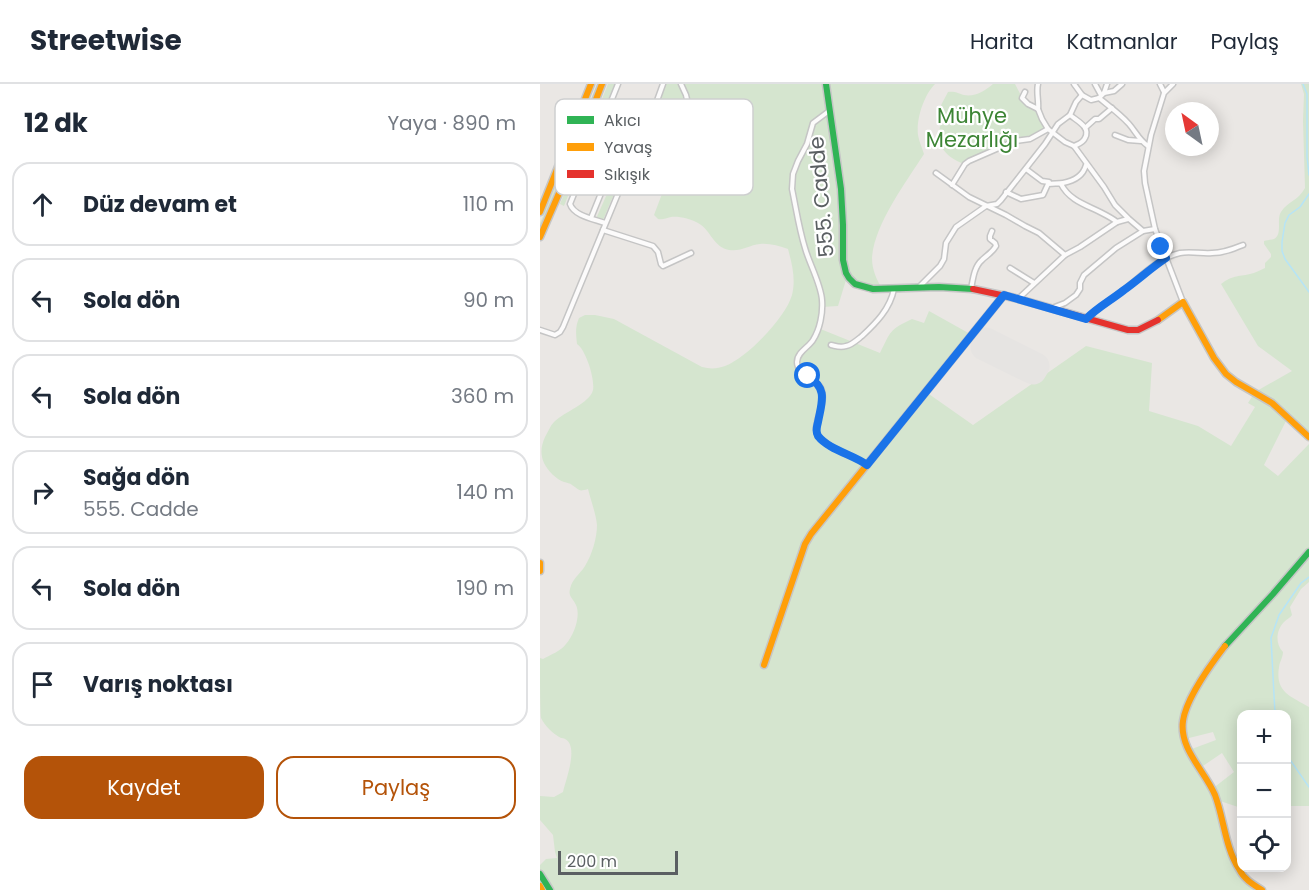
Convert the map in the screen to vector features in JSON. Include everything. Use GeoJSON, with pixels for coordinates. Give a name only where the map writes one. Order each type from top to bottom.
{"type":"FeatureCollection","features":[{"type":"Feature","properties":{"kind":"street"},"geometry":{"type":"LineString","coordinates":[[596,99],[602,84]]}},
{"type":"Feature","properties":{"kind":"street"},"geometry":{"type":"LineString","coordinates":[[612,99],[618,84]]}},
{"type":"Feature","properties":{"kind":"street"},"geometry":{"type":"LineString","coordinates":[[658,99],[663,84]]}},
{"type":"Feature","properties":{"kind":"street"},"geometry":{"type":"LineString","coordinates":[[681,84],[687,99]]}},
{"type":"Feature","properties":{"kind":"street","name":"555. Cadde"},"geometry":{"type":"LineString","coordinates":[[826,84],[843,216],[843,262],[849,279],[854,283],[882,289],[937,286],[971,289],[1004,295],[1131,331],[1139,330],[1184,302]]}},
{"type":"Feature","properties":{"kind":"street"},"geometry":{"type":"LineString","coordinates":[[1038,84],[1038,109],[1042,119],[1050,130],[1074,146],[1115,205],[1143,231]]}},
{"type":"Feature","properties":{"kind":"street"},"geometry":{"type":"LineString","coordinates":[[1074,84],[1082,95],[1091,100],[1114,91],[1122,84]]}},
{"type":"Feature","properties":{"kind":"street"},"geometry":{"type":"LineString","coordinates":[[1095,84],[1112,108],[1148,146]]}},
{"type":"Feature","properties":{"kind":"street"},"geometry":{"type":"LineString","coordinates":[[1101,95],[1107,84]]}},
{"type":"Feature","properties":{"kind":"street"},"geometry":{"type":"LineString","coordinates":[[1160,84],[1164,93]]}},
{"type":"Feature","properties":{"kind":"street"},"geometry":{"type":"LineString","coordinates":[[1173,84],[1164,93],[1148,146],[1144,171],[1155,229],[1166,258],[1184,302],[1214,358],[1226,374],[1272,403],[1309,437]]}},
{"type":"Feature","properties":{"kind":"street"},"geometry":{"type":"LineString","coordinates":[[584,99],[589,85]]}},
{"type":"Feature","properties":{"kind":"street"},"geometry":{"type":"LineString","coordinates":[[1024,92],[1022,98],[1024,101],[1038,109]]}},
{"type":"Feature","properties":{"kind":"street"},"geometry":{"type":"LineString","coordinates":[[952,185],[969,161],[1015,141],[1029,139],[1050,130],[1070,115],[1082,95]]}},
{"type":"Feature","properties":{"kind":"street"},"geometry":{"type":"LineString","coordinates":[[1085,128],[1112,108]]}},
{"type":"Feature","properties":{"kind":"street"},"geometry":{"type":"LineString","coordinates":[[830,111],[813,123],[792,180],[804,245],[820,288],[822,307],[815,336],[800,354],[797,362],[802,372],[822,391],[816,429],[819,436],[841,452],[867,465]]}},
{"type":"Feature","properties":{"kind":"street"},"geometry":{"type":"LineString","coordinates":[[1070,115],[1085,128],[1086,136],[1081,143],[1074,146]]}},
{"type":"Feature","properties":{"kind":"street"},"geometry":{"type":"LineString","coordinates":[[919,287],[940,266],[944,259],[946,243],[956,227],[986,206],[997,204],[1045,144],[1050,130]]}},
{"type":"Feature","properties":{"kind":"street"},"geometry":{"type":"LineString","coordinates":[[1115,135],[1128,140],[1141,141]]}},
{"type":"Feature","properties":{"kind":"street"},"geometry":{"type":"LineString","coordinates":[[1026,168],[1042,181],[1061,184],[1081,175],[1087,164]]}},
{"type":"Feature","properties":{"kind":"street"},"geometry":{"type":"LineString","coordinates":[[540,212],[555,173]]}},
{"type":"Feature","properties":{"kind":"street"},"geometry":{"type":"LineString","coordinates":[[936,173],[986,206],[1039,233],[1065,255]]}},
{"type":"Feature","properties":{"kind":"street"},"geometry":{"type":"LineString","coordinates":[[1006,192],[1021,199],[1037,196],[1044,194],[1046,186],[1050,183]]}},
{"type":"Feature","properties":{"kind":"street"},"geometry":{"type":"LineString","coordinates":[[1061,184],[1067,192],[1084,205],[1118,222]]}},
{"type":"Feature","properties":{"kind":"street"},"geometry":{"type":"LineString","coordinates":[[540,237],[558,195]]}},
{"type":"Feature","properties":{"kind":"street"},"geometry":{"type":"LineString","coordinates":[[574,195],[570,204],[575,212],[605,224]]}},
{"type":"Feature","properties":{"kind":"street"},"geometry":{"type":"LineString","coordinates":[[591,218],[601,195]]}},
{"type":"Feature","properties":{"kind":"street"},"geometry":{"type":"LineString","coordinates":[[540,330],[554,335],[560,333],[617,195]]}},
{"type":"Feature","properties":{"kind":"street"},"geometry":{"type":"LineString","coordinates":[[1018,299],[1065,255],[1118,222],[1129,219]]}},
{"type":"Feature","properties":{"kind":"street"},"geometry":{"type":"LineString","coordinates":[[1052,309],[1076,295],[1080,290],[1080,283],[1084,275],[1116,248],[1143,231],[1155,229]]}},
{"type":"Feature","properties":{"kind":"street"},"geometry":{"type":"LineString","coordinates":[[603,230],[653,246],[663,266],[691,253]]}},
{"type":"Feature","properties":{"kind":"street"},"geometry":{"type":"LineString","coordinates":[[971,289],[977,266],[996,246],[990,239],[992,231]]}},
{"type":"Feature","properties":{"kind":"street"},"geometry":{"type":"LineString","coordinates":[[1086,319],[1096,309],[1166,258],[1180,253],[1211,254],[1244,245]]}},
{"type":"Feature","properties":{"kind":"street"},"geometry":{"type":"LineString","coordinates":[[1010,268],[1034,283]]}},
{"type":"Feature","properties":{"kind":"street"},"geometry":{"type":"LineString","coordinates":[[831,345],[848,346],[869,330],[887,306],[894,289]]}},
{"type":"Feature","properties":{"kind":"street"},"geometry":{"type":"LineString","coordinates":[[764,665],[805,544],[811,534],[1004,295]]}},
{"type":"Feature","properties":{"kind":"street"},"geometry":{"type":"LineString","coordinates":[[1262,890],[1248,882],[1232,856],[1209,783],[1185,744],[1184,713],[1194,692],[1218,654],[1309,552]]}},
{"type":"Feature","properties":{"kind":"street"},"geometry":{"type":"LineString","coordinates":[[540,563],[540,571]]}},
{"type":"Feature","properties":{"kind":"street"},"geometry":{"type":"LineString","coordinates":[[540,874],[550,890]]}},
{"type":"Feature","properties":{"kind":"green space"},"geometry":{"type":"Polygon","coordinates":[[[597,84],[599,84],[593,99],[591,99],[597,84]]]}},
{"type":"Feature","properties":{"kind":"green space"},"geometry":{"type":"Polygon","coordinates":[[[608,84],[615,84],[609,99],[602,99],[608,84]]]}},
{"type":"Feature","properties":{"kind":"green space"},"geometry":{"type":"Polygon","coordinates":[[[663,84],[935,84],[924,101],[918,122],[918,135],[924,154],[892,204],[874,245],[873,267],[882,289],[873,289],[849,279],[846,280],[838,306],[822,307],[818,328],[880,353],[889,335],[895,329],[912,319],[924,323],[929,311],[972,335],[926,392],[973,425],[1086,346],[1152,363],[1149,411],[1198,426],[1231,446],[1255,407],[1248,403],[1255,392],[1292,371],[1258,346],[1221,284],[1232,278],[1252,274],[1265,268],[1265,263],[1271,254],[1264,241],[1277,237],[1281,212],[1305,188],[1304,94],[1301,84],[1309,84],[1309,437],[1288,417],[1264,465],[1278,476],[1309,444],[1309,582],[1301,589],[1290,607],[1292,615],[1279,629],[1279,645],[1283,656],[1278,675],[1285,692],[1309,707],[1309,806],[1291,806],[1291,710],[1237,710],[1237,807],[1217,800],[1237,872],[1241,872],[1262,890],[550,890],[540,874],[540,865],[546,859],[557,858],[553,835],[540,820],[540,796],[554,797],[563,792],[571,748],[565,739],[552,732],[541,718],[540,658],[543,659],[561,649],[574,631],[577,609],[570,596],[570,589],[572,582],[590,557],[597,525],[588,489],[579,490],[555,477],[544,463],[542,450],[545,437],[558,418],[587,399],[593,390],[589,365],[584,352],[577,344],[576,328],[579,318],[585,315],[595,315],[614,319],[702,367],[716,368],[734,362],[765,336],[788,304],[794,283],[788,249],[763,244],[729,250],[719,246],[702,226],[695,222],[678,217],[658,219],[654,215],[662,195],[753,195],[753,99],[658,99],[663,84]],[[1213,732],[1185,739],[1189,750],[1216,740],[1213,732]],[[1222,753],[1200,768],[1212,789],[1234,772],[1222,753]]]}},
{"type":"Feature","properties":{"kind":"green space","name":"Mühye Mezarlığı"},"geometry":{"type":"Polygon","coordinates":[[[993,84],[1015,84],[1024,101],[1038,109],[1048,129],[1030,139],[1020,140],[965,164],[960,163],[947,154],[939,141],[940,126],[936,120],[939,109],[948,92],[972,95],[993,84]]]}},
{"type":"Feature","properties":{"kind":"green space"},"geometry":{"type":"Polygon","coordinates":[[[555,186],[540,228],[540,223],[555,186]]]}},
{"type":"Feature","properties":{"kind":"green space"},"geometry":{"type":"Polygon","coordinates":[[[564,195],[568,195],[564,206],[560,204],[564,195]]]}},
{"type":"Feature","properties":{"kind":"green space"},"geometry":{"type":"Polygon","coordinates":[[[607,195],[614,195],[601,225],[588,220],[595,221],[607,195]]]}},
{"type":"Feature","properties":{"kind":"waterway"},"geometry":{"type":"LineString","coordinates":[[1303,84],[1307,94],[1309,175]]}},
{"type":"Feature","properties":{"kind":"waterway"},"geometry":{"type":"LineString","coordinates":[[1309,194],[1300,207],[1289,215],[1285,223],[1282,242],[1285,259],[1309,292]]}},
{"type":"Feature","properties":{"kind":"waterway"},"geometry":{"type":"LineString","coordinates":[[1275,710],[1271,638],[1279,615],[1301,583],[1309,577]]}},
{"type":"Feature","properties":{"kind":"waterway"},"geometry":{"type":"LineString","coordinates":[[1291,761],[1309,787]]}},
{"type":"Feature","properties":{"kind":"runway"},"geometry":{"type":"LineString","coordinates":[[986,341],[1036,366],[1033,371],[984,347],[986,341]]}},
{"type":"Feature","properties":{"kind":"traffic: fast"},"geometry":{"type":"LineString","coordinates":[[826,84],[841,189],[843,260],[849,278],[855,284],[873,289],[939,287],[973,289]]}},
{"type":"Feature","properties":{"kind":"traffic: fast"},"geometry":{"type":"LineString","coordinates":[[1225,646],[1309,552]]}},
{"type":"Feature","properties":{"kind":"traffic: fast"},"geometry":{"type":"LineString","coordinates":[[540,874],[550,890]]}},
{"type":"Feature","properties":{"kind":"traffic: slow"},"geometry":{"type":"LineString","coordinates":[[585,99],[591,84]]}},
{"type":"Feature","properties":{"kind":"traffic: slow"},"geometry":{"type":"LineString","coordinates":[[596,99],[602,84]]}},
{"type":"Feature","properties":{"kind":"traffic: slow"},"geometry":{"type":"LineString","coordinates":[[540,212],[555,174]]}},
{"type":"Feature","properties":{"kind":"traffic: slow"},"geometry":{"type":"LineString","coordinates":[[540,237],[558,195]]}},
{"type":"Feature","properties":{"kind":"traffic: slow"},"geometry":{"type":"LineString","coordinates":[[764,665],[805,544],[811,534],[1004,295]]}},
{"type":"Feature","properties":{"kind":"traffic: slow"},"geometry":{"type":"LineString","coordinates":[[1158,320],[1183,302],[1214,358],[1226,374],[1272,403],[1309,437]]}},
{"type":"Feature","properties":{"kind":"traffic: slow"},"geometry":{"type":"LineString","coordinates":[[540,563],[540,571]]}},
{"type":"Feature","properties":{"kind":"traffic: slow"},"geometry":{"type":"LineString","coordinates":[[1225,646],[1194,692],[1185,712],[1183,731],[1189,750],[1215,795],[1234,860],[1241,873],[1262,890]]}},
{"type":"Feature","properties":{"kind":"traffic: slow"},"geometry":{"type":"LineString","coordinates":[[540,886],[542,890]]}},
{"type":"Feature","properties":{"kind":"traffic: jam"},"geometry":{"type":"LineString","coordinates":[[973,289],[1015,298],[1128,330],[1138,330],[1158,320]]}},
{"type":"Feature","properties":{"kind":"route"},"geometry":{"type":"LineString","coordinates":[[808,376],[822,391],[816,432],[822,440],[867,465],[1004,295],[1086,319],[1096,309],[1166,258],[1161,247]]}}]}
